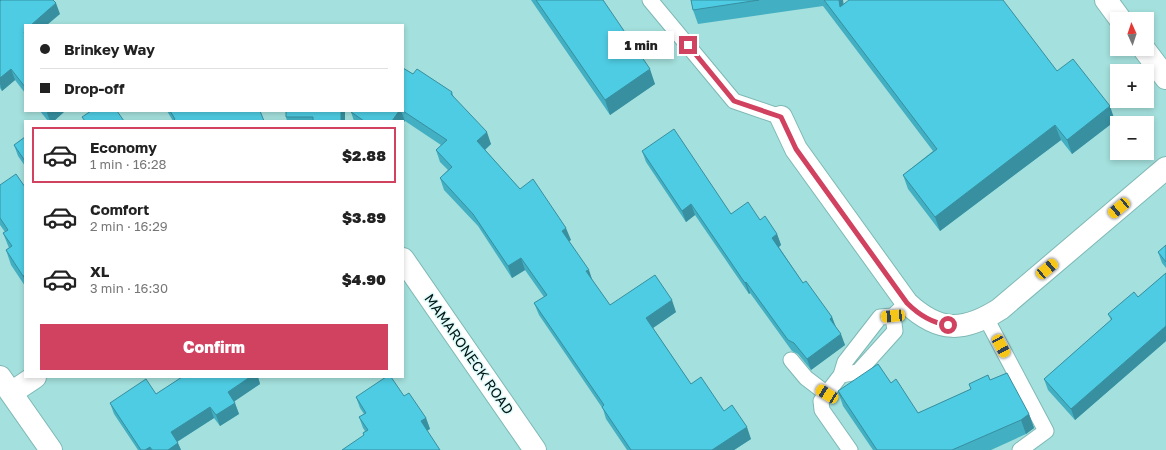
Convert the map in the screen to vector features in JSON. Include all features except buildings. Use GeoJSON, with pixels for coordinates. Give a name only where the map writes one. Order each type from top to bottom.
{"type":"FeatureCollection","features":[{"type":"Feature","properties":{"kind":"street"},"geometry":{"type":"LineString","coordinates":[[1106,0],[1115,12]]}},
{"type":"Feature","properties":{"kind":"street"},"geometry":{"type":"LineString","coordinates":[[1149,56],[1166,78]]}},
{"type":"Feature","properties":{"kind":"street"},"geometry":{"type":"LineString","coordinates":[[781,117],[796,149],[900,310],[919,314],[937,324],[960,327],[980,322],[1000,309],[1166,168]]}},
{"type":"Feature","properties":{"kind":"street","name":"MAMARONECK ROAD"},"geometry":{"type":"LineString","coordinates":[[404,260],[535,450]]}},
{"type":"Feature","properties":{"kind":"street"},"geometry":{"type":"LineString","coordinates":[[31,378],[6,385],[51,450]]}},
{"type":"Feature","properties":{"kind":"lane"},"geometry":{"type":"LineString","coordinates":[[650,0],[734,101],[781,117]]}},
{"type":"Feature","properties":{"kind":"lane"},"geometry":{"type":"LineString","coordinates":[[850,450],[822,410],[822,401],[841,375],[845,362],[880,317],[900,310]]}},
{"type":"Feature","properties":{"kind":"lane"},"geometry":{"type":"LineString","coordinates":[[986,318],[1046,431],[1020,450]]}},
{"type":"Feature","properties":{"kind":"lane"},"geometry":{"type":"LineString","coordinates":[[791,360],[806,378],[827,394]]}},
{"type":"Feature","properties":{"kind":"route"},"geometry":{"type":"LineString","coordinates":[[688,45],[734,101],[781,117],[796,149],[907,303],[919,314],[937,324],[948,325]]}}]}
